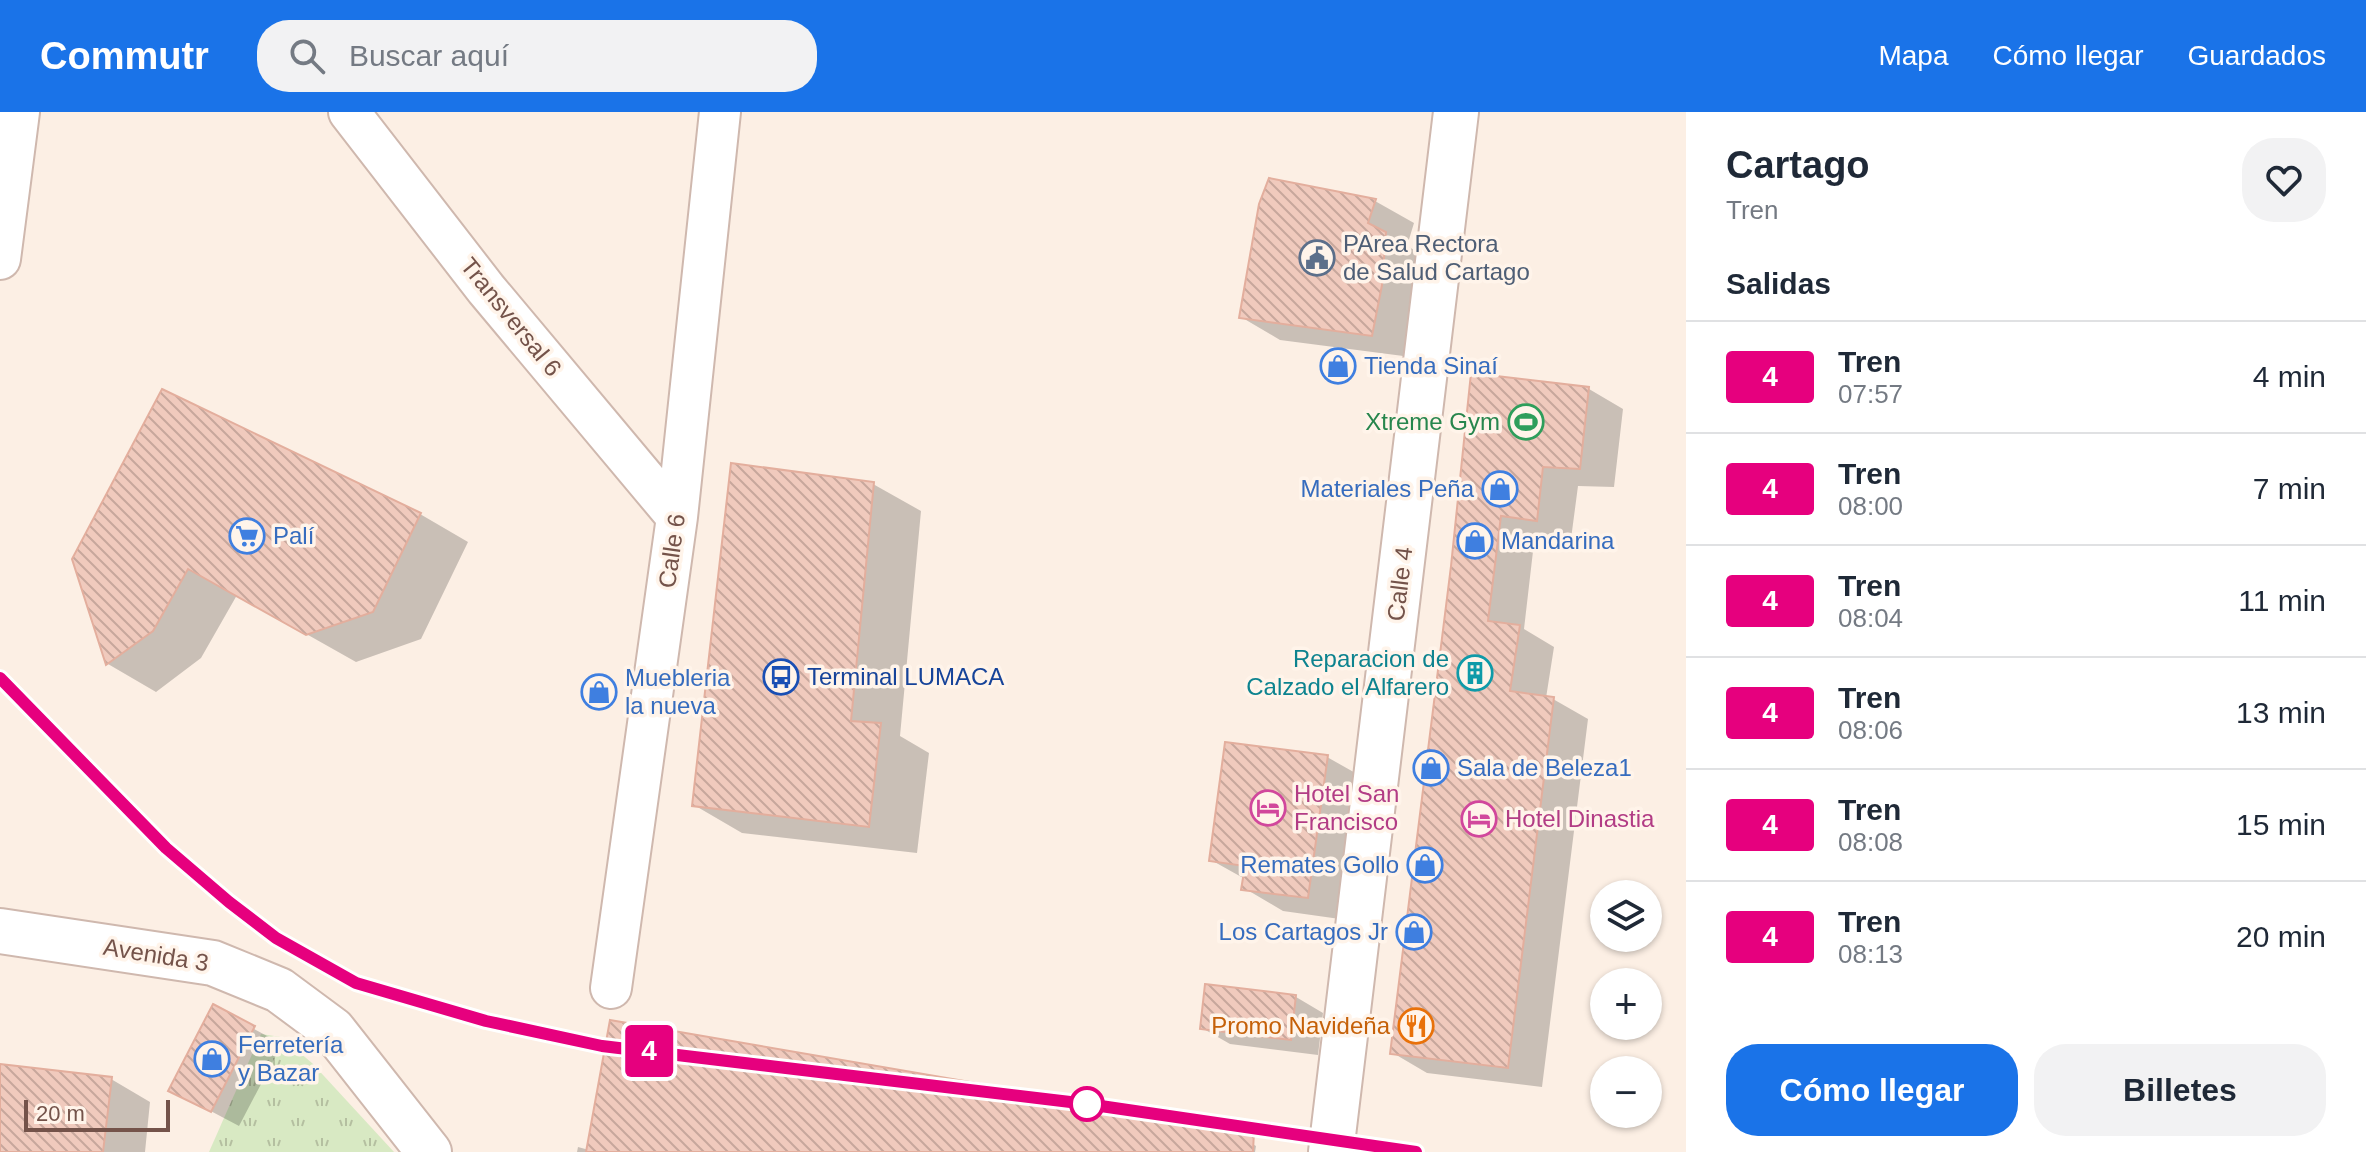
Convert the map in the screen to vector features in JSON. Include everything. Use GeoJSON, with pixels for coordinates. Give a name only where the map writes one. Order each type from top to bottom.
{"type":"FeatureCollection","features":[{"type":"Feature","properties":{"kind":"street"},"geometry":{"type":"LineString","coordinates":[[0,259],[19,112]]}},
{"type":"Feature","properties":{"kind":"street","name":"Transversal 6"},"geometry":{"type":"LineString","coordinates":[[349,112],[486,289],[677,517]]}},
{"type":"Feature","properties":{"kind":"street","name":"Calle 6"},"geometry":{"type":"LineString","coordinates":[[611,988],[677,517],[720,112]]}},
{"type":"Feature","properties":{"kind":"street","name":"Calle 4"},"geometry":{"type":"LineString","coordinates":[[1331,1152],[1456,112]]}},
{"type":"Feature","properties":{"kind":"street","name":"Avenida 3"},"geometry":{"type":"LineString","coordinates":[[0,931],[213,963],[279,990],[333,1030],[429,1152]]}},
{"type":"Feature","properties":{"kind":"green space"},"geometry":{"type":"Polygon","coordinates":[[[261,1034],[281,1037],[312,1063],[394,1152],[209,1152],[261,1034]]]}},
{"type":"Feature","properties":{"kind":"building","name":"PArea Rectora de Salud Cartago"},"geometry":{"type":"Polygon","coordinates":[[[1269,178],[1376,199],[1368,223],[1386,232],[1382,285],[1372,336],[1239,318],[1259,204],[1269,178]]]}},
{"type":"Feature","properties":{"kind":"building"},"geometry":{"type":"Polygon","coordinates":[[[1471,373],[1589,387],[1580,469],[1543,467],[1537,521],[1501,516],[1488,621],[1520,625],[1510,691],[1554,697],[1508,1068],[1390,1054],[1451,566],[1471,373]]]}},
{"type":"Feature","properties":{"kind":"building","name":"Palí"},"geometry":{"type":"Polygon","coordinates":[[[162,389],[421,513],[373,612],[306,635],[188,569],[153,631],[106,665],[72,559],[162,389]]]}},
{"type":"Feature","properties":{"kind":"building","name":"Terminal LUMACA"},"geometry":{"type":"Polygon","coordinates":[[[731,463],[874,482],[851,721],[881,723],[869,827],[692,806],[731,463]]]}},
{"type":"Feature","properties":{"kind":"building","name":"Hotel San Francisco"},"geometry":{"type":"Polygon","coordinates":[[[1225,742],[1328,755],[1308,898],[1241,890],[1245,866],[1209,861],[1225,742]]]}},
{"type":"Feature","properties":{"kind":"building"},"geometry":{"type":"Polygon","coordinates":[[[1205,984],[1296,995],[1291,1040],[1200,1029],[1205,984]]]}},
{"type":"Feature","properties":{"kind":"building","name":"Ferretería y Bazar"},"geometry":{"type":"Polygon","coordinates":[[[213,1004],[255,1026],[211,1112],[168,1091],[213,1004]]]}},
{"type":"Feature","properties":{"kind":"building"},"geometry":{"type":"Polygon","coordinates":[[[610,1020],[1254,1131],[1253,1152],[586,1152],[610,1020]]]}},
{"type":"Feature","properties":{"kind":"building"},"geometry":{"type":"Polygon","coordinates":[[[0,1064],[112,1077],[103,1152],[0,1152],[0,1064]]]}},
{"type":"Feature","properties":{"kind":"railway"},"geometry":{"type":"LineString","coordinates":[[0,678],[166,848],[229,902],[276,938],[356,983],[486,1021],[602,1046],[1087,1104],[1416,1152]]}},
{"type":"Feature","properties":{"kind":"train","name":"4"},"geometry":{"type":"LineString","coordinates":[[0,678],[166,848],[229,902],[276,938],[356,983],[486,1021],[602,1046],[1087,1104],[1416,1152]]}},
{"type":"Feature","properties":{"kind":"place","name":"PArea Rectora de Salud Cartago"},"geometry":{"type":"Point","coordinates":[1317,258]}},
{"type":"Feature","properties":{"kind":"place","name":"Tienda Sinaí"},"geometry":{"type":"Point","coordinates":[1338,366]}},
{"type":"Feature","properties":{"kind":"place","name":"Xtreme Gym"},"geometry":{"type":"Point","coordinates":[1526,422]}},
{"type":"Feature","properties":{"kind":"place","name":"Materiales Peña"},"geometry":{"type":"Point","coordinates":[1500,489]}},
{"type":"Feature","properties":{"kind":"place","name":"Palí"},"geometry":{"type":"Point","coordinates":[247,536]}},
{"type":"Feature","properties":{"kind":"place","name":"Mandarina"},"geometry":{"type":"Point","coordinates":[1475,541]}},
{"type":"Feature","properties":{"kind":"place","name":"Reparacion de Calzado el Alfarero"},"geometry":{"type":"Point","coordinates":[1475,673]}},
{"type":"Feature","properties":{"kind":"place","name":"Terminal LUMACA"},"geometry":{"type":"Point","coordinates":[781,677]}},
{"type":"Feature","properties":{"kind":"place","name":"Muebleria la nueva"},"geometry":{"type":"Point","coordinates":[599,692]}},
{"type":"Feature","properties":{"kind":"place","name":"Sala de Beleza1"},"geometry":{"type":"Point","coordinates":[1431,768]}},
{"type":"Feature","properties":{"kind":"place","name":"Hotel San Francisco"},"geometry":{"type":"Point","coordinates":[1268,808]}},
{"type":"Feature","properties":{"kind":"place","name":"Hotel Dinastia"},"geometry":{"type":"Point","coordinates":[1479,819]}},
{"type":"Feature","properties":{"kind":"place","name":"Remates Gollo"},"geometry":{"type":"Point","coordinates":[1425,865]}},
{"type":"Feature","properties":{"kind":"place","name":"Los Cartagos Jr"},"geometry":{"type":"Point","coordinates":[1414,932]}},
{"type":"Feature","properties":{"kind":"place","name":"Promo Navideña"},"geometry":{"type":"Point","coordinates":[1416,1026]}},
{"type":"Feature","properties":{"kind":"place","name":"Ferretería y Bazar"},"geometry":{"type":"Point","coordinates":[212,1059]}}]}
